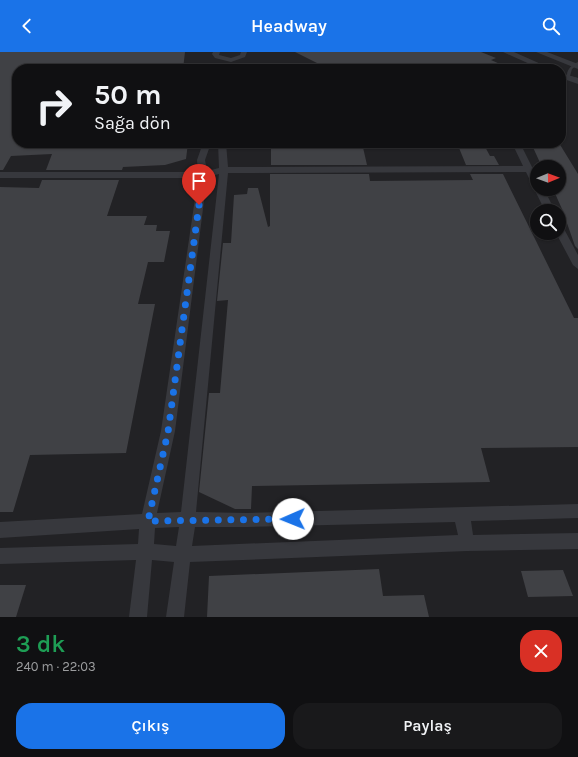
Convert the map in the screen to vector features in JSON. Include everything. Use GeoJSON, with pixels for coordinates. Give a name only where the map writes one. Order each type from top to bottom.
{"type":"FeatureCollection","features":[{"type":"Feature","properties":{"kind":"street"},"geometry":{"type":"LineString","coordinates":[[216,56],[227,60],[254,52]]}},
{"type":"Feature","properties":{"kind":"street"},"geometry":{"type":"LineString","coordinates":[[507,52],[536,64]]}},
{"type":"Feature","properties":{"kind":"street"},"geometry":{"type":"LineString","coordinates":[[540,52],[576,65]]}},
{"type":"Feature","properties":{"kind":"street"},"geometry":{"type":"LineString","coordinates":[[566,78],[578,80]]}},
{"type":"Feature","properties":{"kind":"street"},"geometry":{"type":"LineString","coordinates":[[138,617],[148,521],[168,432],[203,175],[201,160],[205,148]]}},
{"type":"Feature","properties":{"kind":"street"},"geometry":{"type":"LineString","coordinates":[[175,617],[188,519],[224,170],[222,148]]}},
{"type":"Feature","properties":{"kind":"street"},"geometry":{"type":"LineString","coordinates":[[518,148],[530,173]]}},
{"type":"Feature","properties":{"kind":"street"},"geometry":{"type":"LineString","coordinates":[[0,175],[203,175],[224,170],[528,169]]}},
{"type":"Feature","properties":{"kind":"street"},"geometry":{"type":"LineString","coordinates":[[565,240],[578,265]]}},
{"type":"Feature","properties":{"kind":"street"},"geometry":{"type":"LineString","coordinates":[[0,530],[188,519],[462,515],[578,511]]}},
{"type":"Feature","properties":{"kind":"street"},"geometry":{"type":"LineString","coordinates":[[462,515],[467,543]]}},
{"type":"Feature","properties":{"kind":"street"},"geometry":{"type":"LineString","coordinates":[[0,556],[144,552],[183,554],[467,543],[578,541]]}},
{"type":"Feature","properties":{"kind":"lane"},"geometry":{"type":"LineString","coordinates":[[566,74],[576,65]]}},
{"type":"Feature","properties":{"kind":"shaded area"},"geometry":{"type":"Polygon","coordinates":[[[0,52],[578,52],[578,617],[0,617],[0,52]]]}},
{"type":"Feature","properties":{"kind":"building"},"geometry":{"type":"Polygon","coordinates":[[[0,52],[185,52],[184,64],[12,64],[12,148],[187,148],[186,159],[165,165],[123,167],[122,170],[46,170],[52,154],[11,156],[3,170],[0,170],[0,52]]]}},
{"type":"Feature","properties":{"kind":"building"},"geometry":{"type":"Polygon","coordinates":[[[295,52],[481,52],[496,58],[491,60],[500,64],[346,63],[319,64],[295,52]]]}},
{"type":"Feature","properties":{"kind":"building"},"geometry":{"type":"Polygon","coordinates":[[[271,148],[363,148],[367,165],[271,165],[271,148]]]}},
{"type":"Feature","properties":{"kind":"building"},"geometry":{"type":"Polygon","coordinates":[[[459,148],[486,148],[490,156],[494,156],[499,165],[466,165],[459,148]]]}},
{"type":"Feature","properties":{"kind":"building"},"geometry":{"type":"Polygon","coordinates":[[[533,148],[562,148],[578,174],[578,249],[575,246],[566,220],[566,204],[560,204],[556,196],[566,196],[566,160],[539,160],[533,148]]]}},
{"type":"Feature","properties":{"kind":"building"},"geometry":{"type":"Polygon","coordinates":[[[270,174],[369,174],[370,181],[473,180],[470,174],[503,174],[530,229],[530,240],[536,240],[574,318],[578,318],[578,447],[481,448],[490,482],[252,486],[251,509],[235,509],[199,492],[209,393],[220,393],[228,300],[217,301],[223,243],[231,243],[234,195],[247,194],[248,188],[258,188],[268,227],[270,226],[270,174]]]}},
{"type":"Feature","properties":{"kind":"building"},"geometry":{"type":"Polygon","coordinates":[[[42,180],[119,180],[107,216],[147,216],[144,225],[157,225],[156,231],[170,231],[164,262],[148,262],[138,304],[155,304],[126,453],[30,455],[13,512],[0,512],[0,187],[39,188],[42,180]]]}},
{"type":"Feature","properties":{"kind":"building"},"geometry":{"type":"Polygon","coordinates":[[[379,569],[383,596],[424,595],[429,617],[207,617],[209,576],[379,569]]]}},
{"type":"Feature","properties":{"kind":"building"},"geometry":{"type":"Polygon","coordinates":[[[563,570],[573,596],[528,597],[521,571],[563,570]]]}},
{"type":"Feature","properties":{"kind":"building"},"geometry":{"type":"Polygon","coordinates":[[[0,585],[26,585],[16,617],[0,617],[0,585]]]}},
{"type":"Feature","properties":{"kind":"route"},"geometry":{"type":"LineString","coordinates":[[199,205],[168,432],[148,521],[188,519],[293,519]]}}]}
